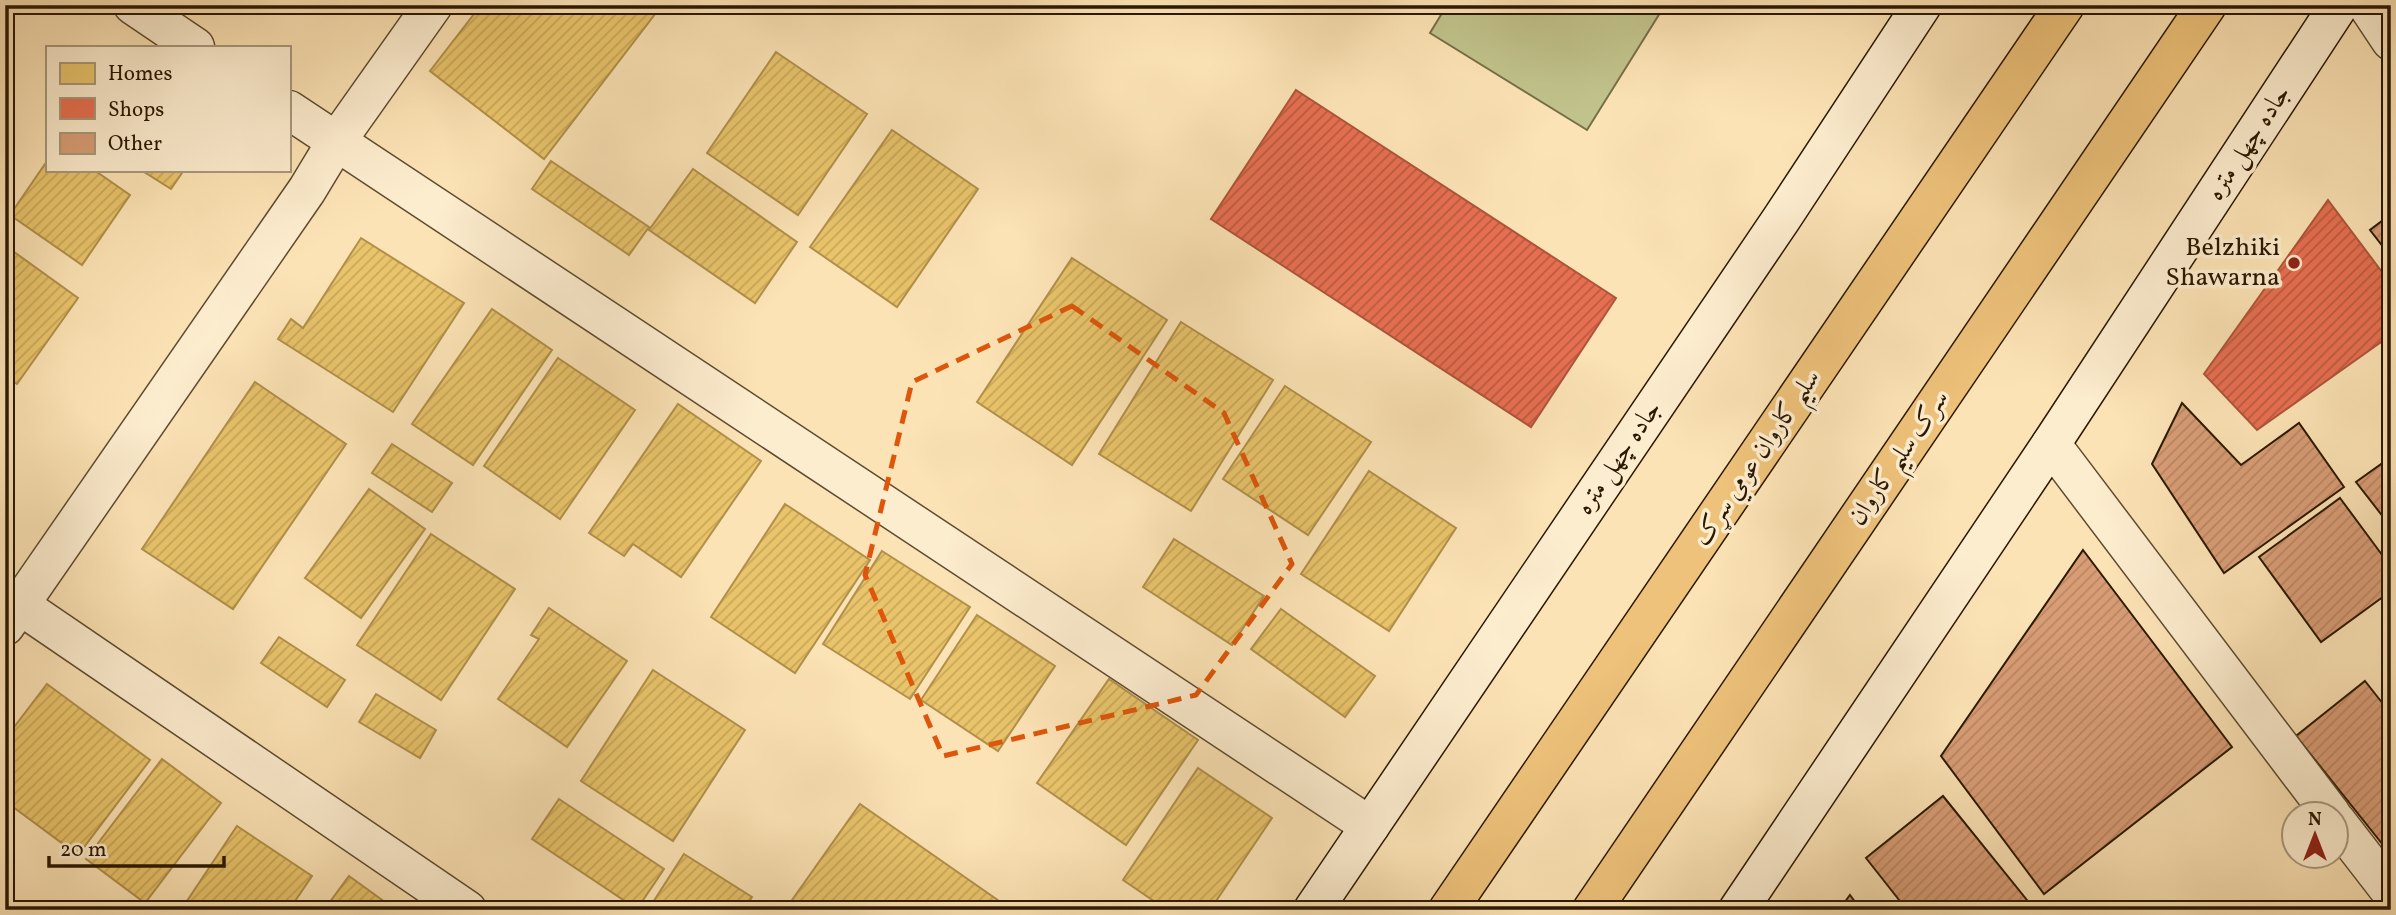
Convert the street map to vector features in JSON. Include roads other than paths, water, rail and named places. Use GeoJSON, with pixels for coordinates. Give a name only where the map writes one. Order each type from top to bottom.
{"type":"FeatureCollection","features":[{"type":"Feature","properties":{"kind":"main road","name":"سلیم کاروان عومي سړک"},"geometry":{"type":"LineString","coordinates":[[1448,910],[2065,5]]}},
{"type":"Feature","properties":{"kind":"main road","name":"سرک سلیم کاروان"},"geometry":{"type":"LineString","coordinates":[[1592,910],[2207,5]]}},
{"type":"Feature","properties":{"kind":"street"},"geometry":{"type":"LineString","coordinates":[[133,5],[194,46]]}},
{"type":"Feature","properties":{"kind":"street"},"geometry":{"type":"LineString","coordinates":[[433,5],[336,142],[307,190],[10,608],[467,910]]}},
{"type":"Feature","properties":{"kind":"street","name":"جاده چهل متره"},"geometry":{"type":"LineString","coordinates":[[1314,910],[1775,229],[1922,5]]}},
{"type":"Feature","properties":{"kind":"street","name":"جاده چهل متره"},"geometry":{"type":"LineString","coordinates":[[1738,910],[2051,444],[2339,5]]}},
{"type":"Feature","properties":{"kind":"street"},"geometry":{"type":"LineString","coordinates":[[2367,5],[2391,41]]}},
{"type":"Feature","properties":{"kind":"street"},"geometry":{"type":"LineString","coordinates":[[290,111],[1370,826]]}},
{"type":"Feature","properties":{"kind":"street"},"geometry":{"type":"LineString","coordinates":[[2051,444],[2320,800]]}},
{"type":"Feature","properties":{"kind":"street"},"geometry":{"type":"LineString","coordinates":[[2350,839],[2391,892]]}},
{"type":"Feature","properties":{"kind":"place","name":"Belzhiki Shawarna"},"geometry":{"type":"Point","coordinates":[2294,263]}}]}
